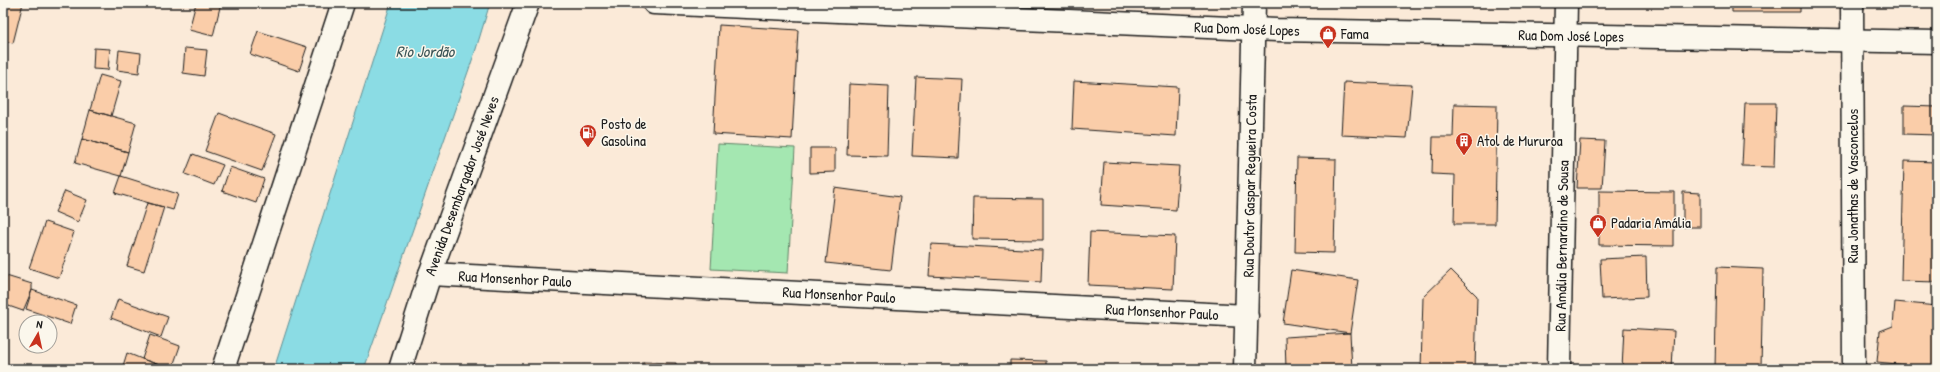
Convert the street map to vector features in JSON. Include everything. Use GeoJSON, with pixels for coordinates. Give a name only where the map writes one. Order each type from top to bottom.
{"type":"FeatureCollection","features":[{"type":"Feature","properties":{"kind":"street"},"geometry":{"type":"LineString","coordinates":[[223,369],[343,3]]}},
{"type":"Feature","properties":{"kind":"street","name":"Avenida Desembargador José Neves"},"geometry":{"type":"LineString","coordinates":[[400,369],[430,274],[528,3]]}},
{"type":"Feature","properties":{"kind":"street","name":"Rua Dom José Lopes"},"geometry":{"type":"LineString","coordinates":[[654,3],[1253,29],[1852,42],[1937,42]]}},
{"type":"Feature","properties":{"kind":"street","name":"Rua Doutor Gaspar Regueira Costa"},"geometry":{"type":"LineString","coordinates":[[1245,369],[1254,3]]}},
{"type":"Feature","properties":{"kind":"street","name":"Rua Amália Bernardino de Sousa"},"geometry":{"type":"LineString","coordinates":[[1559,369],[1566,3]]}},
{"type":"Feature","properties":{"kind":"street","name":"Rua Jonathas de Vasconcelos"},"geometry":{"type":"LineString","coordinates":[[1852,3],[1854,369]]}},
{"type":"Feature","properties":{"kind":"street","name":"Rua Monsenhor Paulo"},"geometry":{"type":"LineString","coordinates":[[430,274],[1247,316]]}},
{"type":"Feature","properties":{"kind":"green space"},"geometry":{"type":"Polygon","coordinates":[[[718,144],[795,148],[788,273],[711,269],[718,144]]]}},
{"type":"Feature","properties":{"kind":"water","name":"Rio Jordão"},"geometry":{"type":"Polygon","coordinates":[[[391,3],[490,3],[476,49],[364,369],[274,369],[391,3]]]}},
{"type":"Feature","properties":{"kind":"building"},"geometry":{"type":"Polygon","coordinates":[[[3,3],[23,3],[13,43],[3,41],[3,3]]]}},
{"type":"Feature","properties":{"kind":"building"},"geometry":{"type":"Polygon","coordinates":[[[196,3],[221,3],[213,36],[189,30],[196,3]]]}},
{"type":"Feature","properties":{"kind":"building"},"geometry":{"type":"Polygon","coordinates":[[[1305,3],[1373,3],[1373,5],[1305,3]]]}},
{"type":"Feature","properties":{"kind":"building"},"geometry":{"type":"Polygon","coordinates":[[[1732,3],[1800,3],[1800,12],[1732,12],[1732,3]]]}},
{"type":"Feature","properties":{"kind":"building"},"geometry":{"type":"Polygon","coordinates":[[[719,25],[798,30],[792,139],[713,134],[719,25]]]}},
{"type":"Feature","properties":{"kind":"building"},"geometry":{"type":"Polygon","coordinates":[[[258,31],[307,47],[299,71],[250,54],[258,31]]]}},
{"type":"Feature","properties":{"kind":"building"},"geometry":{"type":"Polygon","coordinates":[[[94,48],[110,49],[108,70],[93,69],[94,48]]]}},
{"type":"Feature","properties":{"kind":"building"},"geometry":{"type":"Polygon","coordinates":[[[185,48],[207,50],[204,76],[183,73],[185,48]]]}},
{"type":"Feature","properties":{"kind":"building"},"geometry":{"type":"Polygon","coordinates":[[[119,50],[141,53],[139,73],[117,70],[119,50]]]}},
{"type":"Feature","properties":{"kind":"building"},"geometry":{"type":"Polygon","coordinates":[[[100,75],[121,81],[111,116],[90,110],[100,75]]]}},
{"type":"Feature","properties":{"kind":"building"},"geometry":{"type":"Polygon","coordinates":[[[916,77],[962,79],[958,158],[912,156],[916,77]]]}},
{"type":"Feature","properties":{"kind":"building"},"geometry":{"type":"Polygon","coordinates":[[[1074,81],[1178,87],[1176,136],[1072,129],[1074,81]]]}},
{"type":"Feature","properties":{"kind":"building"},"geometry":{"type":"Polygon","coordinates":[[[1344,82],[1412,85],[1407,138],[1341,135],[1344,82]]]}},
{"type":"Feature","properties":{"kind":"building"},"geometry":{"type":"Polygon","coordinates":[[[849,84],[889,86],[887,156],[847,155],[849,84]]]}},
{"type":"Feature","properties":{"kind":"building"},"geometry":{"type":"Polygon","coordinates":[[[1745,103],[1776,103],[1774,167],[1742,166],[1745,103]]]}},
{"type":"Feature","properties":{"kind":"building","name":"Atol de Mururoa"},"geometry":{"type":"Polygon","coordinates":[[[1454,104],[1497,105],[1495,224],[1454,224],[1455,175],[1432,174],[1433,137],[1453,137],[1454,104]]]}},
{"type":"Feature","properties":{"kind":"building"},"geometry":{"type":"Polygon","coordinates":[[[1904,106],[1937,107],[1937,135],[1904,134],[1904,106]]]}},
{"type":"Feature","properties":{"kind":"building"},"geometry":{"type":"Polygon","coordinates":[[[90,110],[136,123],[128,152],[82,139],[90,110]]]}},
{"type":"Feature","properties":{"kind":"building"},"geometry":{"type":"Polygon","coordinates":[[[219,113],[276,134],[262,171],[205,151],[219,113]]]}},
{"type":"Feature","properties":{"kind":"building"},"geometry":{"type":"Polygon","coordinates":[[[82,139],[128,152],[121,176],[75,163],[82,139]]]}},
{"type":"Feature","properties":{"kind":"building"},"geometry":{"type":"Polygon","coordinates":[[[1580,140],[1605,141],[1602,188],[1577,188],[1580,140]]]}},
{"type":"Feature","properties":{"kind":"building"},"geometry":{"type":"Polygon","coordinates":[[[810,148],[835,148],[835,172],[810,173],[810,148]]]}},
{"type":"Feature","properties":{"kind":"building"},"geometry":{"type":"Polygon","coordinates":[[[193,154],[223,165],[214,185],[185,174],[193,154]]]}},
{"type":"Feature","properties":{"kind":"building"},"geometry":{"type":"Polygon","coordinates":[[[1297,158],[1336,159],[1334,253],[1295,252],[1297,158]]]}},
{"type":"Feature","properties":{"kind":"building"},"geometry":{"type":"Polygon","coordinates":[[[1904,161],[1937,162],[1937,282],[1901,281],[1904,161]]]}},
{"type":"Feature","properties":{"kind":"building"},"geometry":{"type":"Polygon","coordinates":[[[1104,162],[1179,166],[1176,210],[1101,205],[1104,162]]]}},
{"type":"Feature","properties":{"kind":"building"},"geometry":{"type":"Polygon","coordinates":[[[230,167],[264,179],[256,203],[222,191],[230,167]]]}},
{"type":"Feature","properties":{"kind":"building"},"geometry":{"type":"Polygon","coordinates":[[[121,176],[178,194],[173,210],[115,193],[121,176]]]}},
{"type":"Feature","properties":{"kind":"building"},"geometry":{"type":"Polygon","coordinates":[[[835,188],[900,197],[891,270],[826,263],[835,188]]]}},
{"type":"Feature","properties":{"kind":"building"},"geometry":{"type":"Polygon","coordinates":[[[65,191],[87,200],[78,222],[55,212],[65,191]]]}},
{"type":"Feature","properties":{"kind":"building"},"geometry":{"type":"Polygon","coordinates":[[[1599,191],[1674,192],[1674,246],[1599,245],[1599,191]]]}},
{"type":"Feature","properties":{"kind":"building"},"geometry":{"type":"Polygon","coordinates":[[[1683,192],[1700,193],[1700,227],[1683,227],[1683,192]]]}},
{"type":"Feature","properties":{"kind":"building"},"geometry":{"type":"Polygon","coordinates":[[[973,198],[1043,199],[1043,240],[972,239],[973,198]]]}},
{"type":"Feature","properties":{"kind":"building"},"geometry":{"type":"Polygon","coordinates":[[[147,203],[164,207],[144,271],[127,266],[147,203]]]}},
{"type":"Feature","properties":{"kind":"building"},"geometry":{"type":"Polygon","coordinates":[[[45,222],[74,232],[59,278],[29,268],[45,222]]]}},
{"type":"Feature","properties":{"kind":"building"},"geometry":{"type":"Polygon","coordinates":[[[1090,232],[1175,236],[1173,289],[1088,285],[1090,232]]]}},
{"type":"Feature","properties":{"kind":"building"},"geometry":{"type":"Polygon","coordinates":[[[931,244],[1042,250],[1041,282],[929,276],[931,244]]]}},
{"type":"Feature","properties":{"kind":"building"},"geometry":{"type":"Polygon","coordinates":[[[1646,257],[1647,297],[1602,299],[1600,259],[1646,257]]]}},
{"type":"Feature","properties":{"kind":"building"},"geometry":{"type":"Polygon","coordinates":[[[1717,267],[1763,269],[1761,369],[1715,369],[1717,267]]]}},
{"type":"Feature","properties":{"kind":"building"},"geometry":{"type":"Polygon","coordinates":[[[1291,270],[1358,280],[1350,333],[1283,323],[1291,270]]]}},
{"type":"Feature","properties":{"kind":"building"},"geometry":{"type":"Polygon","coordinates":[[[1451,270],[1477,296],[1475,369],[1421,369],[1423,297],[1451,270]]]}},
{"type":"Feature","properties":{"kind":"building"},"geometry":{"type":"Polygon","coordinates":[[[3,275],[32,284],[32,290],[23,311],[3,304],[3,275]]]}},
{"type":"Feature","properties":{"kind":"building"},"geometry":{"type":"Polygon","coordinates":[[[32,290],[76,305],[70,324],[58,320],[58,314],[41,314],[26,309],[32,290]]]}},
{"type":"Feature","properties":{"kind":"building"},"geometry":{"type":"Polygon","coordinates":[[[118,299],[168,317],[161,337],[111,318],[118,299]]]}},
{"type":"Feature","properties":{"kind":"building"},"geometry":{"type":"Polygon","coordinates":[[[1895,302],[1937,306],[1937,368],[1877,362],[1880,331],[1893,326],[1895,302]]]}},
{"type":"Feature","properties":{"kind":"building"},"geometry":{"type":"Polygon","coordinates":[[[1624,328],[1674,331],[1672,369],[1622,369],[1624,328]]]}},
{"type":"Feature","properties":{"kind":"building"},"geometry":{"type":"Polygon","coordinates":[[[1350,333],[1352,369],[1286,369],[1285,337],[1350,333]]]}},
{"type":"Feature","properties":{"kind":"building"},"geometry":{"type":"Polygon","coordinates":[[[150,335],[180,346],[172,369],[142,359],[150,335]]]}},
{"type":"Feature","properties":{"kind":"building"},"geometry":{"type":"Polygon","coordinates":[[[127,353],[142,359],[170,369],[122,369],[127,353]]]}},
{"type":"Feature","properties":{"kind":"building"},"geometry":{"type":"Polygon","coordinates":[[[1010,360],[1046,361],[1046,369],[1010,369],[1010,360]]]}},
{"type":"Feature","properties":{"kind":"building"},"geometry":{"type":"Polygon","coordinates":[[[643,362],[676,363],[676,369],[643,369],[643,362]]]}},
{"type":"Feature","properties":{"kind":"place","name":"Fama"},"geometry":{"type":"Point","coordinates":[1328,49]}},
{"type":"Feature","properties":{"kind":"place","name":"Posto de Gasolina"},"geometry":{"type":"Point","coordinates":[588,148]}},
{"type":"Feature","properties":{"kind":"place","name":"Atol de Mururoa"},"geometry":{"type":"Point","coordinates":[1464,156]}},
{"type":"Feature","properties":{"kind":"place","name":"Padaria Amália"},"geometry":{"type":"Point","coordinates":[1598,238]}}]}
